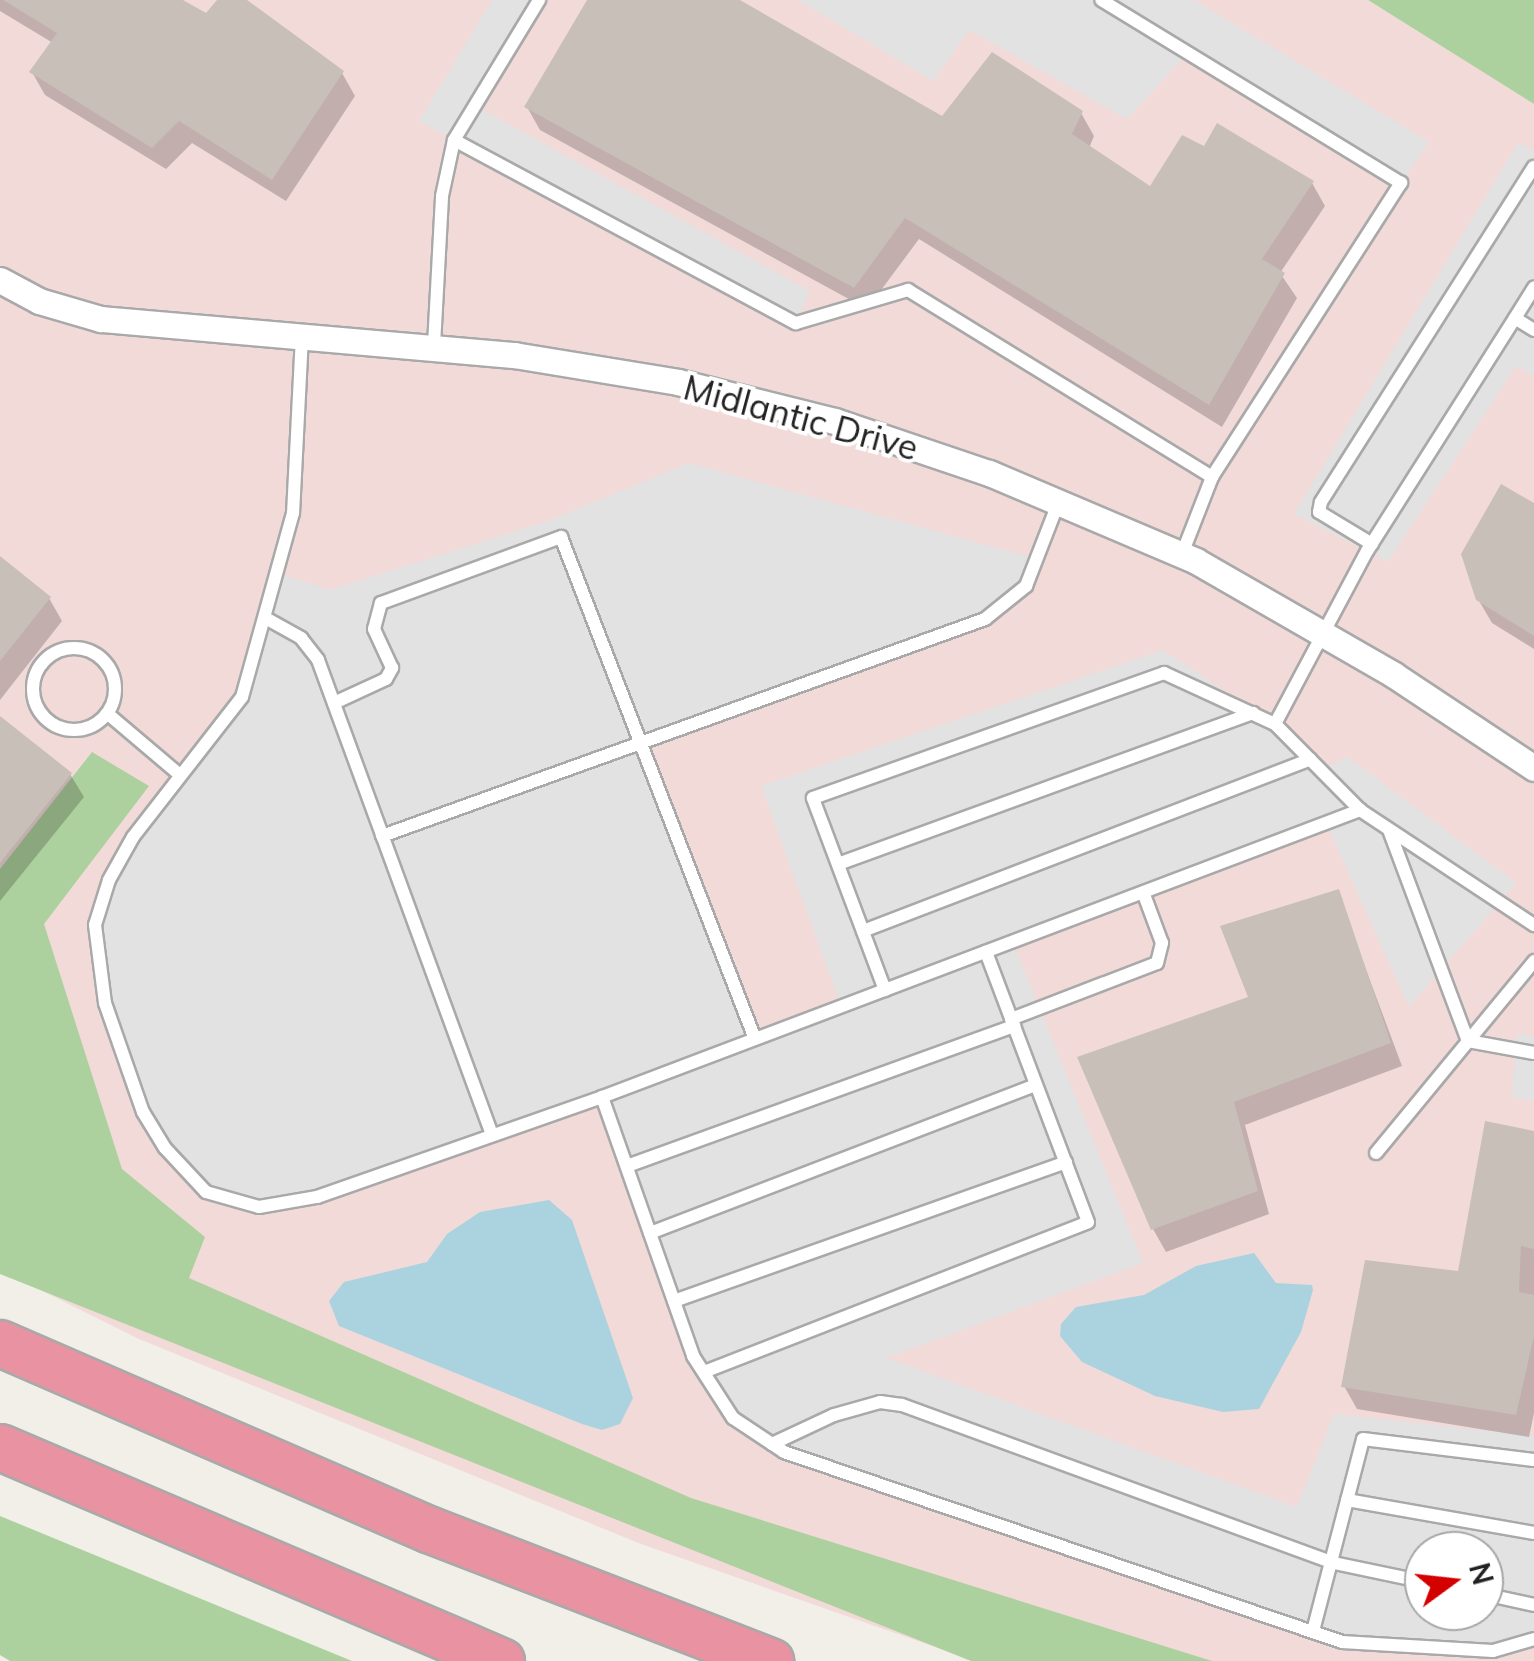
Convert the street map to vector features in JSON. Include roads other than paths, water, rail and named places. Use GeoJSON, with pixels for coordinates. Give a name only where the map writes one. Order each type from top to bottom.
{"type":"FeatureCollection","features":[{"type":"Feature","properties":{"kind":"highway"},"geometry":{"type":"LineString","coordinates":[[0,1342],[428,1529],[770,1661]]}},
{"type":"Feature","properties":{"kind":"highway"},"geometry":{"type":"LineString","coordinates":[[0,1447],[502,1661]]}},
{"type":"Feature","properties":{"kind":"street","name":"Midlantic Drive"},"geometry":{"type":"LineString","coordinates":[[0,280],[40,301],[101,319],[434,345],[624,371],[784,406],[1059,501],[1182,554],[1325,633],[1534,768]]}},
{"type":"Feature","properties":{"kind":"lane"},"geometry":{"type":"LineString","coordinates":[[434,345],[442,196],[454,140],[538,0]]}},
{"type":"Feature","properties":{"kind":"lane"},"geometry":{"type":"LineString","coordinates":[[1101,0],[1400,183],[1212,477],[1182,554]]}},
{"type":"Feature","properties":{"kind":"lane"},"geometry":{"type":"LineString","coordinates":[[454,140],[796,323],[908,290],[1212,477]]}},
{"type":"Feature","properties":{"kind":"lane"},"geometry":{"type":"LineString","coordinates":[[1372,544],[1320,512],[1322,502],[1534,166]]}},
{"type":"Feature","properties":{"kind":"lane"},"geometry":{"type":"LineString","coordinates":[[1275,724],[1372,544],[1534,287]]}},
{"type":"Feature","properties":{"kind":"lane"},"geometry":{"type":"LineString","coordinates":[[1515,318],[1534,330]]}},
{"type":"Feature","properties":{"kind":"lane"},"geometry":{"type":"LineString","coordinates":[[302,334],[292,514],[268,620],[242,697],[180,775],[117,865],[96,925],[105,1003],[143,1112],[184,1172],[206,1192],[232,1201],[288,1206],[492,1132],[602,1097],[1360,810]]}},
{"type":"Feature","properties":{"kind":"lane"},"geometry":{"type":"LineString","coordinates":[[382,836],[639,739],[985,620],[1026,586],[1059,501]]}},
{"type":"Feature","properties":{"kind":"lane"},"geometry":{"type":"LineString","coordinates":[[334,703],[386,678],[392,668],[374,630],[382,602],[561,537],[755,1040]]}},
{"type":"Feature","properties":{"kind":"lane"},"geometry":{"type":"LineString","coordinates":[[268,620],[313,650],[492,1132]]}},
{"type":"Feature","properties":{"kind":"lane"},"geometry":{"type":"LineString","coordinates":[[70,648],[96,654],[116,688],[108,714],[86,729],[47,720],[34,697],[38,670],[70,648]]}},
{"type":"Feature","properties":{"kind":"lane"},"geometry":{"type":"LineString","coordinates":[[885,990],[813,798],[1164,672],[1275,724],[1360,810],[1534,926]]}},
{"type":"Feature","properties":{"kind":"lane"},"geometry":{"type":"LineString","coordinates":[[838,864],[1252,713]]}},
{"type":"Feature","properties":{"kind":"lane"},"geometry":{"type":"LineString","coordinates":[[108,714],[180,775]]}},
{"type":"Feature","properties":{"kind":"lane"},"geometry":{"type":"LineString","coordinates":[[863,931],[1310,759]]}},
{"type":"Feature","properties":{"kind":"lane"},"geometry":{"type":"LineString","coordinates":[[1389,830],[1468,1041]]}},
{"type":"Feature","properties":{"kind":"lane"},"geometry":{"type":"LineString","coordinates":[[627,1166],[1012,1022],[1156,963],[1162,944],[1143,892]]}},
{"type":"Feature","properties":{"kind":"lane"},"geometry":{"type":"LineString","coordinates":[[704,1372],[1088,1222],[986,952]]}},
{"type":"Feature","properties":{"kind":"lane"},"geometry":{"type":"LineString","coordinates":[[1376,1153],[1534,961]]}},
{"type":"Feature","properties":{"kind":"lane"},"geometry":{"type":"LineString","coordinates":[[1468,1041],[1534,1052]]}},
{"type":"Feature","properties":{"kind":"lane"},"geometry":{"type":"LineString","coordinates":[[650,1233],[1036,1085]]}},
{"type":"Feature","properties":{"kind":"lane"},"geometry":{"type":"LineString","coordinates":[[602,1097],[674,1301],[704,1372],[733,1418],[772,1444],[1342,1642],[1493,1652],[1534,1639]]}},
{"type":"Feature","properties":{"kind":"lane"},"geometry":{"type":"LineString","coordinates":[[674,1301],[1066,1162]]}},
{"type":"Feature","properties":{"kind":"lane"},"geometry":{"type":"LineString","coordinates":[[772,1444],[834,1415],[880,1402],[902,1405],[1334,1564],[1404,1578]]}},
{"type":"Feature","properties":{"kind":"lane"},"geometry":{"type":"LineString","coordinates":[[1313,1632],[1334,1564],[1363,1439],[1534,1460]]}},
{"type":"Feature","properties":{"kind":"lane"},"geometry":{"type":"LineString","coordinates":[[1347,1500],[1534,1532]]}},
{"type":"Feature","properties":{"kind":"lane"},"geometry":{"type":"LineString","coordinates":[[1504,1598],[1534,1605]]}},
{"type":"Feature","properties":{"kind":"water"},"geometry":{"type":"Polygon","coordinates":[[[549,1200],[572,1220],[633,1398],[620,1424],[602,1430],[582,1424],[339,1326],[329,1301],[344,1282],[427,1262],[447,1234],[480,1212],[549,1200]]]}},
{"type":"Feature","properties":{"kind":"water"},"geometry":{"type":"Polygon","coordinates":[[[1254,1253],[1276,1283],[1312,1285],[1313,1290],[1301,1332],[1259,1409],[1223,1412],[1155,1396],[1082,1362],[1060,1336],[1061,1324],[1076,1307],[1144,1295],[1196,1266],[1254,1253]]]}}]}
